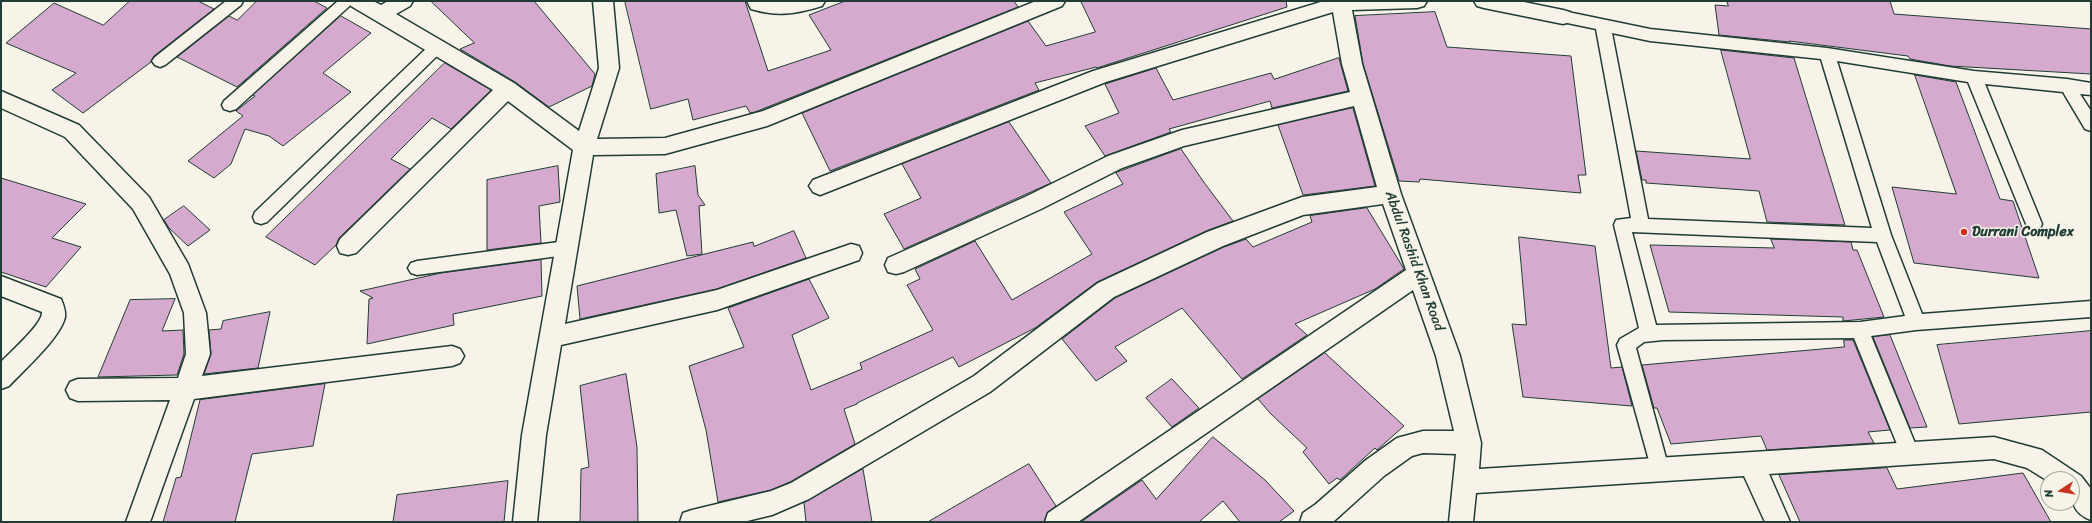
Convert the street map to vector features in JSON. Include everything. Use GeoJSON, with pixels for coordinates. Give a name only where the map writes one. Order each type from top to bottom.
{"type":"FeatureCollection","features":[{"type":"Feature","properties":{"kind":"street"},"geometry":{"type":"LineString","coordinates":[[358,1],[507,90],[584,147],[665,146],[767,118],[1055,1]]}},
{"type":"Feature","properties":{"kind":"street"},"geometry":{"type":"LineString","coordinates":[[382,14],[402,1]]}},
{"type":"Feature","properties":{"kind":"street"},"geometry":{"type":"LineString","coordinates":[[525,522],[534,434],[584,147],[609,68],[602,1]]}},
{"type":"Feature","properties":{"kind":"street"},"geometry":{"type":"LineString","coordinates":[[756,1],[758,4],[773,9],[794,8],[815,1]]}},
{"type":"Feature","properties":{"kind":"street"},"geometry":{"type":"LineString","coordinates":[[820,186],[1100,76],[1341,2],[1417,1]]}},
{"type":"Feature","properties":{"kind":"street"},"geometry":{"type":"LineString","coordinates":[[1484,1],[1503,2],[1562,17]]}},
{"type":"Feature","properties":{"kind":"street","name":"Abdul Rashid Khan Road"},"geometry":{"type":"LineString","coordinates":[[1341,2],[1352,64],[1361,97],[1390,194],[1448,356],[1469,443],[1461,522]]}},
{"type":"Feature","properties":{"kind":"street"},"geometry":{"type":"LineString","coordinates":[[348,246],[507,90]]}},
{"type":"Feature","properties":{"kind":"street"},"geometry":{"type":"LineString","coordinates":[[896,265],[1033,203],[1114,162],[1182,138],[1361,97]]}},
{"type":"Feature","properties":{"kind":"street"},"geometry":{"type":"LineString","coordinates":[[1,98],[72,131],[141,203],[180,271],[195,313],[198,354],[138,522]]}},
{"type":"Feature","properties":{"kind":"street"},"geometry":{"type":"LineString","coordinates":[[692,522],[772,503],[800,491],[982,384],[1106,290],[1215,239],[1302,206],[1390,194]]}},
{"type":"Feature","properties":{"kind":"street"},"geometry":{"type":"LineString","coordinates":[[550,338],[717,300],[851,253]]}},
{"type":"Feature","properties":{"kind":"street"},"geometry":{"type":"LineString","coordinates":[[1057,522],[1418,274]]}},
{"type":"Feature","properties":{"kind":"street"},"geometry":{"type":"LineString","coordinates":[[1,286],[53,306],[54,318],[46,331],[1,378]]}},
{"type":"Feature","properties":{"kind":"street"},"geometry":{"type":"LineString","coordinates":[[78,390],[185,389],[452,356]]}},
{"type":"Feature","properties":{"kind":"street"},"geometry":{"type":"LineString","coordinates":[[1312,522],[1325,513],[1375,468],[1406,446],[1423,442],[1469,443]]}},
{"type":"Feature","properties":{"kind":"street"},"geometry":{"type":"LineString","coordinates":[[1465,482],[1994,448],[2033,458],[2053,471]]}},
{"type":"Feature","properties":{"kind":"street"},"geometry":{"type":"LineString","coordinates":[[1751,463],[1778,522]]}},
{"type":"Feature","properties":{"kind":"street"},"geometry":{"type":"LineString","coordinates":[[2080,494],[2091,508]]}},
{"type":"Feature","properties":{"kind":"lane"},"geometry":{"type":"LineString","coordinates":[[160,61],[236,1]]}},
{"type":"Feature","properties":{"kind":"lane"},"geometry":{"type":"LineString","coordinates":[[230,105],[348,1]]}},
{"type":"Feature","properties":{"kind":"lane"},"geometry":{"type":"LineString","coordinates":[[1562,17],[1650,35],[1827,54],[1974,77],[2067,85],[2091,89]]}},
{"type":"Feature","properties":{"kind":"lane"},"geometry":{"type":"LineString","coordinates":[[1603,25],[1641,226]]}},
{"type":"Feature","properties":{"kind":"lane"},"geometry":{"type":"LineString","coordinates":[[261,217],[437,47]]}},
{"type":"Feature","properties":{"kind":"lane"},"geometry":{"type":"LineString","coordinates":[[1827,54],[1883,235],[1916,322]]}},
{"type":"Feature","properties":{"kind":"lane"},"geometry":{"type":"LineString","coordinates":[[1974,77],[2034,224]]}},
{"type":"Feature","properties":{"kind":"lane"},"geometry":{"type":"LineString","coordinates":[[2067,85],[2091,125]]}},
{"type":"Feature","properties":{"kind":"lane"},"geometry":{"type":"LineString","coordinates":[[1649,334],[1622,225],[1883,235]]}},
{"type":"Feature","properties":{"kind":"lane"},"geometry":{"type":"LineString","coordinates":[[417,268],[566,248]]}},
{"type":"Feature","properties":{"kind":"lane"},"geometry":{"type":"LineString","coordinates":[[1660,469],[1626,345],[1640,335],[1664,332],[1860,330],[1916,322],[2091,309]]}},
{"type":"Feature","properties":{"kind":"lane"},"geometry":{"type":"LineString","coordinates":[[1860,330],[1910,453]]}},
{"type":"Feature","properties":{"kind":"building"},"geometry":{"type":"Polygon","coordinates":[[[130,1],[198,1],[214,9],[154,56],[151,62],[83,113],[52,90],[76,73],[6,43],[54,3],[103,25],[130,1]]]}},
{"type":"Feature","properties":{"kind":"building"},"geometry":{"type":"Polygon","coordinates":[[[257,1],[314,1],[327,8],[237,87],[177,57],[229,16],[237,20],[257,1]]]}},
{"type":"Feature","properties":{"kind":"building"},"geometry":{"type":"Polygon","coordinates":[[[431,1],[534,1],[595,74],[592,86],[549,107],[515,82],[460,49],[474,43],[431,1]]]}},
{"type":"Feature","properties":{"kind":"building"},"geometry":{"type":"Polygon","coordinates":[[[625,1],[745,1],[768,71],[831,50],[809,15],[845,1],[1014,1],[1018,7],[755,112],[750,113],[746,106],[693,120],[688,99],[651,109],[625,1]]]}},
{"type":"Feature","properties":{"kind":"building"},"geometry":{"type":"Polygon","coordinates":[[[1081,1],[1286,1],[1287,7],[1097,68],[1096,67],[1035,83],[1039,90],[830,171],[802,113],[1028,21],[1046,46],[1095,32],[1081,1]]]}},
{"type":"Feature","properties":{"kind":"building"},"geometry":{"type":"Polygon","coordinates":[[[1727,1],[1890,1],[1894,14],[2091,29],[2091,74],[1950,66],[1910,59],[1908,56],[1789,41],[1790,42],[1719,35],[1715,5],[1728,6],[1727,1]]]}},
{"type":"Feature","properties":{"kind":"building"},"geometry":{"type":"Polygon","coordinates":[[[1435,12],[1447,47],[1571,56],[1586,175],[1578,175],[1581,193],[1420,179],[1419,182],[1399,181],[1363,64],[1355,16],[1435,12]]]}},
{"type":"Feature","properties":{"kind":"building"},"geometry":{"type":"Polygon","coordinates":[[[341,16],[371,33],[323,73],[351,92],[283,146],[269,136],[245,129],[231,164],[214,178],[188,161],[243,116],[236,111],[255,96],[253,95],[341,16]]]}},
{"type":"Feature","properties":{"kind":"building"},"geometry":{"type":"Polygon","coordinates":[[[1721,50],[1794,58],[1845,225],[1767,222],[1759,191],[1646,183],[1646,180],[1642,180],[1636,151],[1750,159],[1721,50]]]}},
{"type":"Feature","properties":{"kind":"building"},"geometry":{"type":"Polygon","coordinates":[[[1339,58],[1348,91],[1272,108],[1270,101],[1169,129],[1171,132],[1105,156],[1085,126],[1119,113],[1105,84],[1156,68],[1173,100],[1271,73],[1274,79],[1339,58]]]}},
{"type":"Feature","properties":{"kind":"building"},"geometry":{"type":"Polygon","coordinates":[[[445,63],[491,90],[451,129],[432,118],[391,159],[410,169],[339,238],[336,245],[315,265],[266,237],[445,63]]]}},
{"type":"Feature","properties":{"kind":"building","name":"Durrani Complex"},"geometry":{"type":"Polygon","coordinates":[[[1915,75],[1956,82],[2000,199],[2013,201],[2039,278],[1914,263],[1892,187],[1956,194],[1915,75]]]}},
{"type":"Feature","properties":{"kind":"building"},"geometry":{"type":"Polygon","coordinates":[[[1353,108],[1375,186],[1303,195],[1278,125],[1353,108]]]}},
{"type":"Feature","properties":{"kind":"building"},"geometry":{"type":"Polygon","coordinates":[[[1009,122],[1051,183],[904,249],[884,214],[921,198],[902,164],[1009,122]]]}},
{"type":"Feature","properties":{"kind":"building"},"geometry":{"type":"Polygon","coordinates":[[[1181,149],[1233,221],[1206,231],[1097,282],[1035,328],[959,367],[953,357],[844,409],[855,444],[790,482],[771,490],[718,502],[706,430],[689,366],[744,347],[728,308],[809,279],[829,318],[792,335],[811,390],[862,369],[860,363],[933,330],[907,285],[920,279],[915,269],[975,241],[1012,300],[1092,254],[1064,212],[1123,184],[1116,173],[1181,149]]]}},
{"type":"Feature","properties":{"kind":"building"},"geometry":{"type":"Polygon","coordinates":[[[558,166],[560,202],[539,206],[541,243],[487,250],[487,180],[558,166]]]}},
{"type":"Feature","properties":{"kind":"building"},"geometry":{"type":"Polygon","coordinates":[[[695,166],[698,195],[705,205],[699,206],[702,254],[687,256],[676,210],[659,213],[656,174],[695,166]]]}},
{"type":"Feature","properties":{"kind":"building"},"geometry":{"type":"Polygon","coordinates":[[[1,178],[86,204],[52,238],[81,247],[46,287],[1,272],[1,178]]]}},
{"type":"Feature","properties":{"kind":"building"},"geometry":{"type":"Polygon","coordinates":[[[184,206],[210,230],[188,246],[169,228],[164,220],[184,206]]]}},
{"type":"Feature","properties":{"kind":"building"},"geometry":{"type":"Polygon","coordinates":[[[1367,208],[1404,269],[1375,289],[1295,324],[1307,335],[1242,379],[1182,308],[1115,347],[1127,361],[1096,381],[1062,339],[1115,298],[1224,247],[1246,239],[1253,247],[1312,222],[1310,216],[1367,208]]]}},
{"type":"Feature","properties":{"kind":"building"},"geometry":{"type":"Polygon","coordinates":[[[794,231],[806,258],[717,289],[580,319],[577,286],[753,242],[754,246],[794,231]]]}},
{"type":"Feature","properties":{"kind":"building"},"geometry":{"type":"Polygon","coordinates":[[[1519,237],[1595,246],[1611,368],[1622,367],[1632,406],[1523,397],[1512,324],[1526,325],[1519,237]]]}},
{"type":"Feature","properties":{"kind":"building"},"geometry":{"type":"Polygon","coordinates":[[[1771,239],[1851,242],[1853,250],[1857,250],[1884,317],[1843,321],[1843,317],[1669,312],[1650,245],[1774,248],[1771,239]]]}},
{"type":"Feature","properties":{"kind":"building"},"geometry":{"type":"Polygon","coordinates":[[[541,260],[542,296],[453,314],[454,325],[367,344],[369,299],[373,298],[360,291],[441,273],[541,260]]]}},
{"type":"Feature","properties":{"kind":"building"},"geometry":{"type":"Polygon","coordinates":[[[175,299],[162,331],[183,330],[184,354],[177,375],[98,377],[130,300],[175,299]]]}},
{"type":"Feature","properties":{"kind":"building"},"geometry":{"type":"Polygon","coordinates":[[[270,312],[258,368],[204,374],[211,354],[209,330],[221,329],[223,321],[270,312]]]}},
{"type":"Feature","properties":{"kind":"building"},"geometry":{"type":"Polygon","coordinates":[[[2091,331],[2091,412],[1959,424],[1937,345],[2091,331]]]}},
{"type":"Feature","properties":{"kind":"building"},"geometry":{"type":"Polygon","coordinates":[[[1890,335],[1927,427],[1910,428],[1873,337],[1890,335]]]}},
{"type":"Feature","properties":{"kind":"building"},"geometry":{"type":"Polygon","coordinates":[[[1844,340],[1853,340],[1890,430],[1868,432],[1874,443],[1767,450],[1761,436],[1671,444],[1657,408],[1654,408],[1642,365],[1844,347],[1844,340]]]}},
{"type":"Feature","properties":{"kind":"building"},"geometry":{"type":"Polygon","coordinates":[[[1325,353],[1404,426],[1377,450],[1375,448],[1340,480],[1337,478],[1329,484],[1303,452],[1307,448],[1271,414],[1258,399],[1325,353]]]}},
{"type":"Feature","properties":{"kind":"building"},"geometry":{"type":"Polygon","coordinates":[[[626,374],[637,447],[638,522],[580,522],[581,469],[589,467],[580,386],[626,374]]]}},
{"type":"Feature","properties":{"kind":"building"},"geometry":{"type":"Polygon","coordinates":[[[1172,379],[1199,408],[1172,427],[1146,398],[1172,379]]]}},
{"type":"Feature","properties":{"kind":"building"},"geometry":{"type":"Polygon","coordinates":[[[325,384],[313,446],[252,454],[235,522],[163,522],[176,478],[181,477],[200,400],[325,384]]]}},
{"type":"Feature","properties":{"kind":"building"},"geometry":{"type":"Polygon","coordinates":[[[1213,437],[1265,480],[1294,511],[1279,522],[1240,522],[1223,501],[1199,522],[1081,522],[1142,480],[1156,499],[1213,437]]]}},
{"type":"Feature","properties":{"kind":"building"},"geometry":{"type":"Polygon","coordinates":[[[1029,464],[1056,506],[1047,513],[1044,522],[928,522],[1029,464]]]}},
{"type":"Feature","properties":{"kind":"building"},"geometry":{"type":"Polygon","coordinates":[[[1887,468],[1897,489],[2023,473],[2040,503],[2040,511],[2045,511],[2051,522],[1800,522],[1779,475],[1887,468]]]}},
{"type":"Feature","properties":{"kind":"building"},"geometry":{"type":"Polygon","coordinates":[[[863,469],[872,522],[806,522],[804,503],[863,469]]]}},
{"type":"Feature","properties":{"kind":"building"},"geometry":{"type":"Polygon","coordinates":[[[508,481],[504,522],[393,522],[397,495],[508,481]]]}},
{"type":"Feature","properties":{"kind":"place","name":"Durrani Complex"},"geometry":{"type":"Point","coordinates":[1964,232]}}]}
